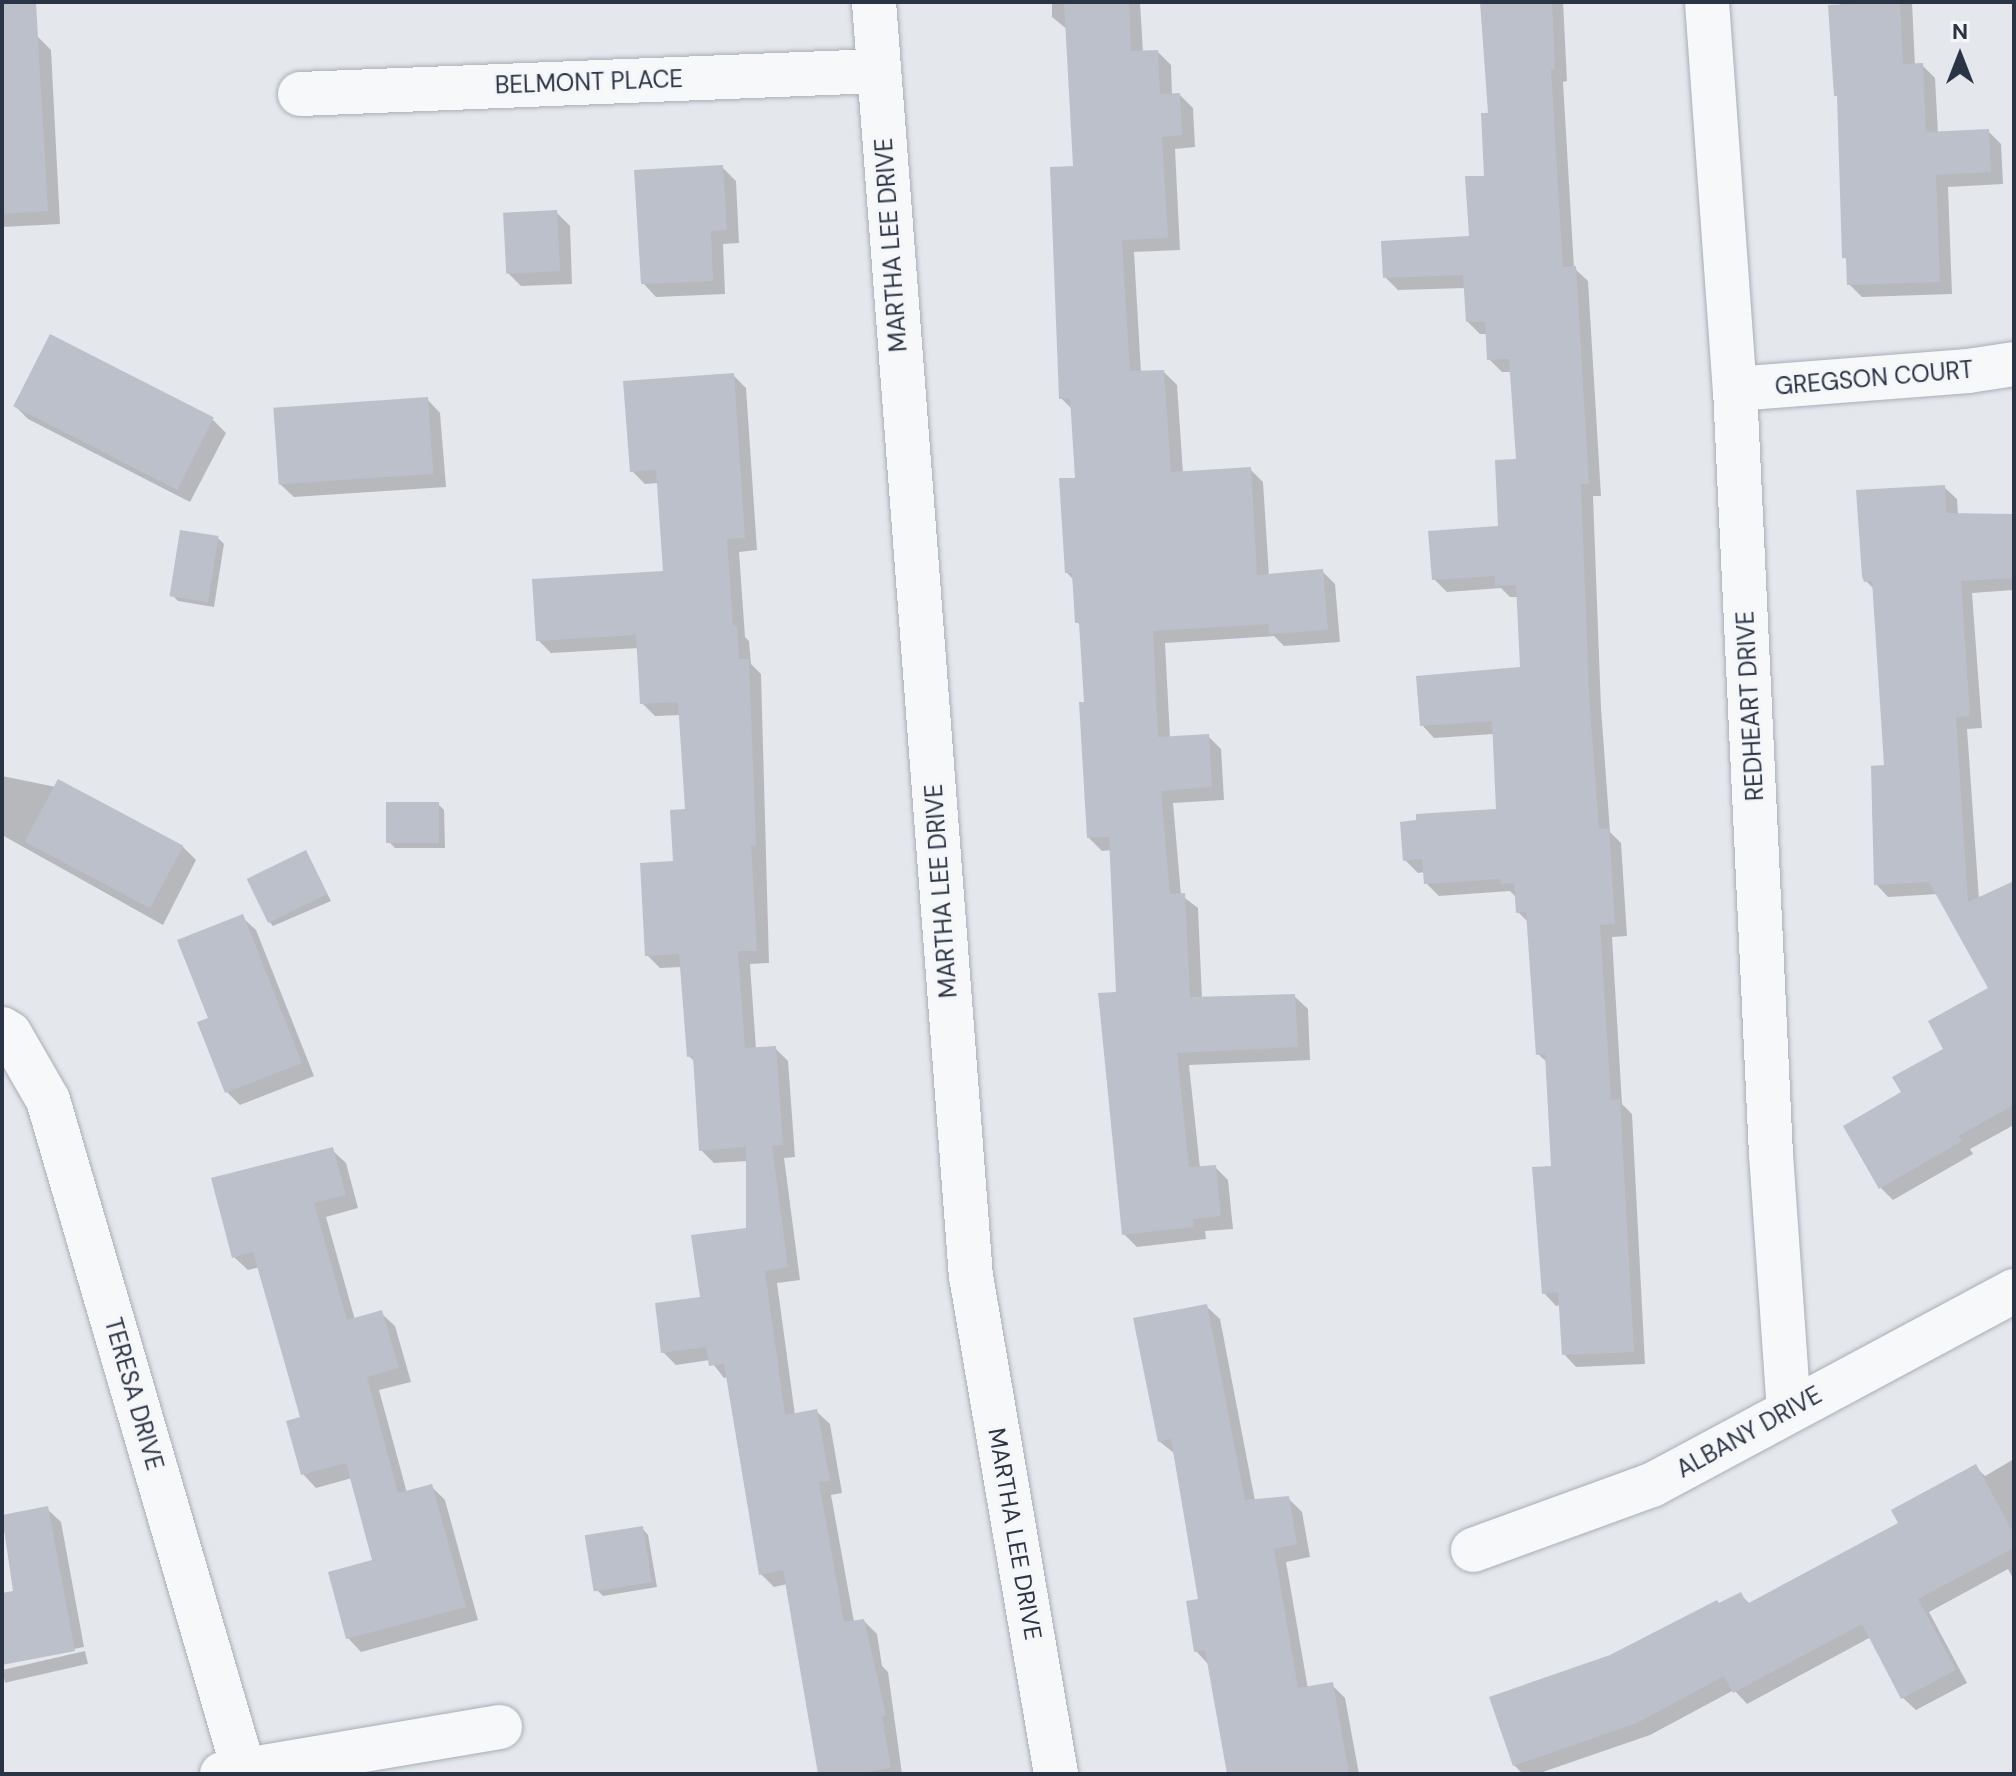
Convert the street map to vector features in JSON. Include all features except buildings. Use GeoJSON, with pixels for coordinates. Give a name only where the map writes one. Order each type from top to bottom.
{"type":"FeatureCollection","features":[{"type":"Feature","properties":{"kind":"street","name":"MARTHA LEE DRIVE"},"geometry":{"type":"LineString","coordinates":[[874,2],[971,1276],[1056,1774]]}},
{"type":"Feature","properties":{"kind":"street","name":"REDHEART DRIVE"},"geometry":{"type":"LineString","coordinates":[[1707,2],[1735,389],[1771,1154],[1789,1410]]}},
{"type":"Feature","properties":{"kind":"street","name":"BELMONT PLACE"},"geometry":{"type":"LineString","coordinates":[[300,94],[878,71]]}},
{"type":"Feature","properties":{"kind":"street","name":"GREGSON COURT"},"geometry":{"type":"LineString","coordinates":[[1735,389],[1968,371],[2014,364]]}},
{"type":"Feature","properties":{"kind":"street","name":"TERESA DRIVE"},"geometry":{"type":"LineString","coordinates":[[2,1029],[10,1034],[48,1100],[233,1772]]}},
{"type":"Feature","properties":{"kind":"street","name":"ALBANY DRIVE"},"geometry":{"type":"LineString","coordinates":[[1473,1550],[1652,1485],[2014,1291]]}},
{"type":"Feature","properties":{"kind":"street"},"geometry":{"type":"LineString","coordinates":[[233,1772],[500,1727]]}}]}
